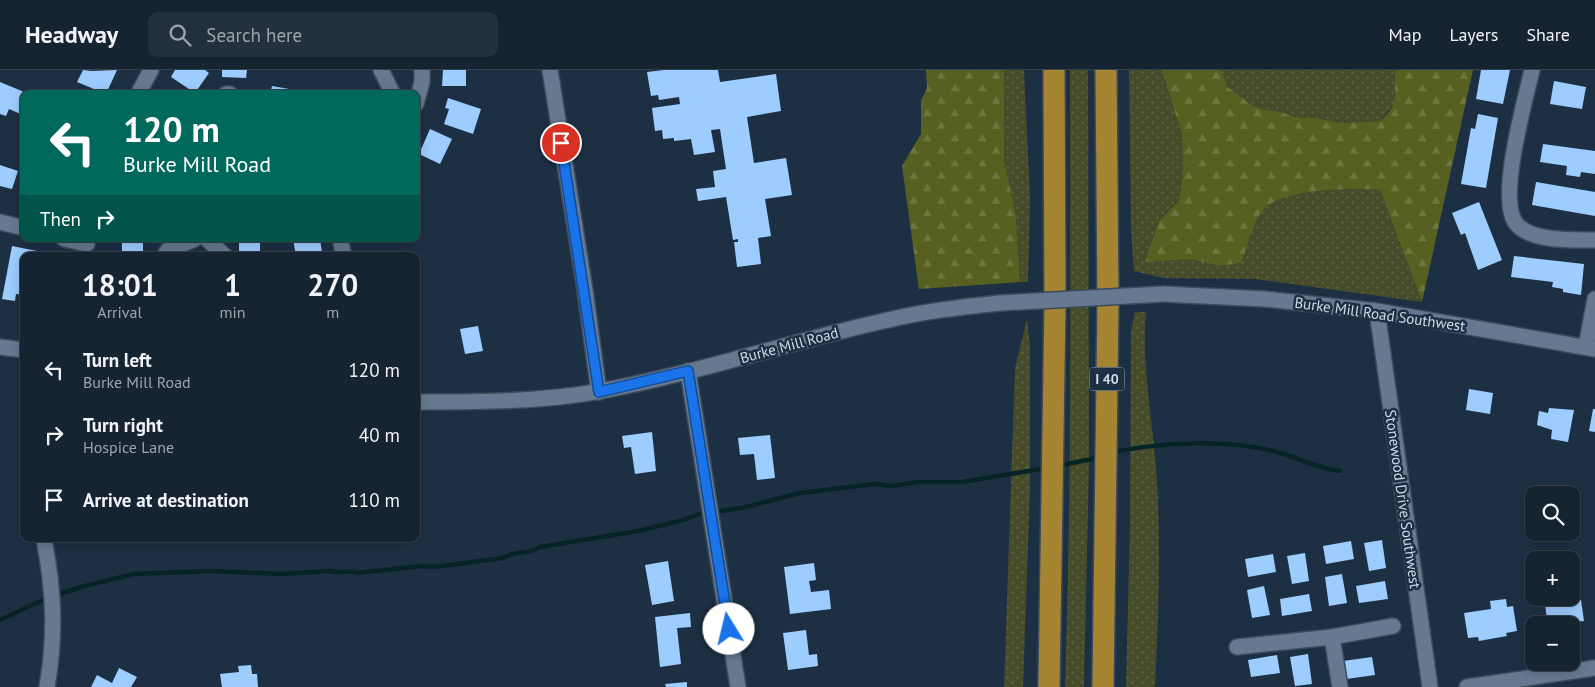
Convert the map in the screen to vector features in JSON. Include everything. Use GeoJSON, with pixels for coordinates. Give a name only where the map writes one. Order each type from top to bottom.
{"type":"FeatureCollection","features":[{"type":"Feature","properties":{"kind":"highway"},"geometry":{"type":"LineString","coordinates":[[1049,687],[1055,304],[1054,70]]}},
{"type":"Feature","properties":{"kind":"highway","name":"I 40"},"geometry":{"type":"LineString","coordinates":[[1103,687],[1108,311],[1106,70]]}},
{"type":"Feature","properties":{"kind":"street"},"geometry":{"type":"LineString","coordinates":[[140,90],[151,70]]}},
{"type":"Feature","properties":{"kind":"street"},"geometry":{"type":"LineString","coordinates":[[381,70],[391,90]]}},
{"type":"Feature","properties":{"kind":"street"},"geometry":{"type":"LineString","coordinates":[[420,90],[422,70]]}},
{"type":"Feature","properties":{"kind":"street"},"geometry":{"type":"LineString","coordinates":[[550,70],[585,290],[599,392]]}},
{"type":"Feature","properties":{"kind":"street"},"geometry":{"type":"LineString","coordinates":[[1532,70],[1513,156],[1509,204],[1515,222],[1532,234],[1559,240],[1595,240]]}},
{"type":"Feature","properties":{"kind":"street"},"geometry":{"type":"LineString","coordinates":[[0,222],[20,227]]}},
{"type":"Feature","properties":{"kind":"street"},"geometry":{"type":"LineString","coordinates":[[73,242],[86,246]]}},
{"type":"Feature","properties":{"kind":"street"},"geometry":{"type":"LineString","coordinates":[[167,252],[188,242]]}},
{"type":"Feature","properties":{"kind":"street"},"geometry":{"type":"LineString","coordinates":[[211,242],[221,252]]}},
{"type":"Feature","properties":{"kind":"street","name":"Burke Mill Road"},"geometry":{"type":"LineString","coordinates":[[420,402],[519,399],[599,392],[888,320],[942,309],[1000,302],[1163,294]]}},
{"type":"Feature","properties":{"kind":"street","name":"Burke Mill Road Southwest"},"geometry":{"type":"LineString","coordinates":[[1163,294],[1265,299],[1376,311],[1591,348]]}},
{"type":"Feature","properties":{"kind":"street"},"geometry":{"type":"LineString","coordinates":[[1591,348],[1595,299]]}},
{"type":"Feature","properties":{"kind":"street","name":"Stonewood Drive Southwest"},"geometry":{"type":"LineString","coordinates":[[1376,311],[1430,687]]}},
{"type":"Feature","properties":{"kind":"street"},"geometry":{"type":"LineString","coordinates":[[0,346],[20,349]]}},
{"type":"Feature","properties":{"kind":"street"},"geometry":{"type":"LineString","coordinates":[[688,371],[738,687]]}},
{"type":"Feature","properties":{"kind":"street"},"geometry":{"type":"LineString","coordinates":[[44,542],[54,614],[52,659],[47,687]]}},
{"type":"Feature","properties":{"kind":"street"},"geometry":{"type":"LineString","coordinates":[[1236,647],[1332,637],[1393,626]]}},
{"type":"Feature","properties":{"kind":"street"},"geometry":{"type":"LineString","coordinates":[[1332,637],[1340,687]]}},
{"type":"Feature","properties":{"kind":"street"},"geometry":{"type":"LineString","coordinates":[[1467,687],[1594,673]]}},
{"type":"Feature","properties":{"kind":"green space"},"geometry":{"type":"Polygon","coordinates":[[[926,70],[1004,70],[1004,160],[1016,215],[1020,282],[919,289],[902,166],[921,134],[921,101],[927,88],[926,70]]]}},
{"type":"Feature","properties":{"kind":"green space"},"geometry":{"type":"Polygon","coordinates":[[[1004,70],[1024,70],[1030,198],[1028,282],[1020,282],[1016,215],[1004,160],[1004,70]]]}},
{"type":"Feature","properties":{"kind":"green space"},"geometry":{"type":"Polygon","coordinates":[[[1070,70],[1088,70],[1089,461],[1084,687],[1065,687],[1070,456],[1070,70]]]}},
{"type":"Feature","properties":{"kind":"green space"},"geometry":{"type":"Polygon","coordinates":[[[1129,70],[1162,70],[1182,135],[1183,171],[1179,201],[1159,221],[1144,261],[1191,259],[1219,266],[1241,263],[1258,217],[1270,204],[1283,198],[1317,191],[1380,190],[1422,302],[1255,279],[1163,278],[1134,271],[1131,230],[1129,70]]]}},
{"type":"Feature","properties":{"kind":"green space"},"geometry":{"type":"Polygon","coordinates":[[[1162,70],[1221,70],[1228,87],[1253,106],[1298,118],[1317,118],[1340,123],[1381,121],[1388,114],[1394,102],[1396,70],[1473,70],[1422,302],[1380,190],[1317,191],[1283,198],[1270,204],[1258,217],[1241,263],[1219,266],[1191,259],[1144,262],[1159,221],[1179,201],[1183,171],[1182,135],[1162,70]]]}},
{"type":"Feature","properties":{"kind":"green space"},"geometry":{"type":"Polygon","coordinates":[[[1221,70],[1396,70],[1395,102],[1381,121],[1340,123],[1317,118],[1298,118],[1253,106],[1228,87],[1221,70]]]}},
{"type":"Feature","properties":{"kind":"green space"},"geometry":{"type":"Polygon","coordinates":[[[1135,312],[1146,312],[1146,376],[1157,482],[1159,559],[1155,687],[1126,687],[1130,526],[1131,332],[1135,312]]]}},
{"type":"Feature","properties":{"kind":"green space"},"geometry":{"type":"Polygon","coordinates":[[[1027,319],[1030,346],[1030,487],[1023,687],[1004,687],[1015,368],[1027,319]]]}},
{"type":"Feature","properties":{"kind":"building"},"geometry":{"type":"Polygon","coordinates":[[[83,70],[117,70],[108,90],[96,90],[77,82],[83,70]]]}},
{"type":"Feature","properties":{"kind":"building"},"geometry":{"type":"Polygon","coordinates":[[[175,70],[205,70],[209,73],[197,90],[190,90],[171,77],[175,70]]]}},
{"type":"Feature","properties":{"kind":"building"},"geometry":{"type":"Polygon","coordinates":[[[222,70],[247,70],[246,78],[222,77],[222,70]]]}},
{"type":"Feature","properties":{"kind":"building"},"geometry":{"type":"Polygon","coordinates":[[[443,70],[466,70],[466,86],[442,86],[443,70]]]}},
{"type":"Feature","properties":{"kind":"building"},"geometry":{"type":"Polygon","coordinates":[[[664,70],[718,70],[720,82],[776,74],[781,111],[747,117],[754,163],[786,158],[792,195],[765,199],[771,236],[758,238],[761,264],[737,267],[734,242],[738,242],[738,239],[733,240],[726,197],[698,201],[696,189],[715,187],[713,171],[726,169],[720,129],[711,130],[715,152],[694,155],[691,139],[674,141],[674,138],[663,139],[662,130],[655,131],[652,108],[680,104],[679,97],[659,100],[658,95],[651,96],[647,72],[664,70]]]}},
{"type":"Feature","properties":{"kind":"building"},"geometry":{"type":"Polygon","coordinates":[[[1481,70],[1510,70],[1503,104],[1476,99],[1481,70]]]}},
{"type":"Feature","properties":{"kind":"building"},"geometry":{"type":"Polygon","coordinates":[[[1554,81],[1586,87],[1582,109],[1550,104],[1554,81]]]}},
{"type":"Feature","properties":{"kind":"building"},"geometry":{"type":"Polygon","coordinates":[[[0,82],[20,90],[20,114],[9,109],[6,116],[0,114],[0,82]]]}},
{"type":"Feature","properties":{"kind":"building"},"geometry":{"type":"Polygon","coordinates":[[[272,86],[295,90],[271,90],[272,86]]]}},
{"type":"Feature","properties":{"kind":"building"},"geometry":{"type":"Polygon","coordinates":[[[448,98],[481,109],[473,134],[444,124],[449,109],[445,108],[448,98]]]}},
{"type":"Feature","properties":{"kind":"building"},"geometry":{"type":"Polygon","coordinates":[[[1478,114],[1498,118],[1486,188],[1461,184],[1471,128],[1475,129],[1478,114]]]}},
{"type":"Feature","properties":{"kind":"building"},"geometry":{"type":"Polygon","coordinates":[[[430,129],[452,139],[440,164],[420,154],[430,129]]]}},
{"type":"Feature","properties":{"kind":"building"},"geometry":{"type":"Polygon","coordinates":[[[1543,144],[1595,151],[1595,174],[1581,172],[1580,177],[1566,175],[1567,166],[1540,162],[1543,144]]]}},
{"type":"Feature","properties":{"kind":"building"},"geometry":{"type":"Polygon","coordinates":[[[0,165],[18,171],[12,189],[0,186],[0,165]]]}},
{"type":"Feature","properties":{"kind":"building"},"geometry":{"type":"Polygon","coordinates":[[[1536,182],[1595,192],[1595,216],[1532,205],[1536,182]]]}},
{"type":"Feature","properties":{"kind":"building"},"geometry":{"type":"Polygon","coordinates":[[[1479,202],[1502,260],[1478,270],[1465,233],[1461,235],[1452,213],[1479,202]]]}},
{"type":"Feature","properties":{"kind":"building"},"geometry":{"type":"Polygon","coordinates":[[[143,242],[143,252],[122,252],[122,243],[143,242]]]}},
{"type":"Feature","properties":{"kind":"building"},"geometry":{"type":"Polygon","coordinates":[[[239,242],[260,242],[260,252],[239,252],[239,242]]]}},
{"type":"Feature","properties":{"kind":"building"},"geometry":{"type":"Polygon","coordinates":[[[294,242],[320,242],[322,252],[295,252],[294,242]]]}},
{"type":"Feature","properties":{"kind":"building"},"geometry":{"type":"Polygon","coordinates":[[[12,246],[42,252],[20,252],[20,294],[16,294],[15,301],[2,299],[12,246]]]}},
{"type":"Feature","properties":{"kind":"building"},"geometry":{"type":"Polygon","coordinates":[[[1514,256],[1584,264],[1581,295],[1563,292],[1563,289],[1552,287],[1553,282],[1511,277],[1514,256]]]}},
{"type":"Feature","properties":{"kind":"building"},"geometry":{"type":"Polygon","coordinates":[[[478,326],[483,351],[465,354],[460,329],[478,326]]]}},
{"type":"Feature","properties":{"kind":"building"},"geometry":{"type":"Polygon","coordinates":[[[1469,389],[1493,393],[1490,414],[1466,410],[1469,389]]]}},
{"type":"Feature","properties":{"kind":"building"},"geometry":{"type":"Polygon","coordinates":[[[1549,408],[1574,410],[1568,442],[1551,439],[1552,430],[1537,425],[1539,411],[1548,413],[1549,408]]]}},
{"type":"Feature","properties":{"kind":"building"},"geometry":{"type":"Polygon","coordinates":[[[1593,409],[1595,409],[1595,432],[1589,431],[1593,409]]]}},
{"type":"Feature","properties":{"kind":"building"},"geometry":{"type":"Polygon","coordinates":[[[652,432],[656,471],[635,474],[631,447],[624,448],[622,436],[652,432]]]}},
{"type":"Feature","properties":{"kind":"building"},"geometry":{"type":"Polygon","coordinates":[[[770,435],[775,478],[757,480],[754,454],[740,455],[738,438],[770,435]]]}},
{"type":"Feature","properties":{"kind":"building"},"geometry":{"type":"Polygon","coordinates":[[[1382,540],[1386,568],[1369,571],[1364,543],[1382,540]]]}},
{"type":"Feature","properties":{"kind":"building"},"geometry":{"type":"Polygon","coordinates":[[[1351,541],[1354,559],[1326,564],[1323,546],[1351,541]]]}},
{"type":"Feature","properties":{"kind":"building"},"geometry":{"type":"Polygon","coordinates":[[[1305,553],[1309,581],[1292,584],[1287,556],[1305,553]]]}},
{"type":"Feature","properties":{"kind":"building"},"geometry":{"type":"Polygon","coordinates":[[[1273,554],[1276,572],[1248,577],[1245,559],[1273,554]]]}},
{"type":"Feature","properties":{"kind":"building"},"geometry":{"type":"Polygon","coordinates":[[[668,561],[674,601],[652,605],[645,565],[668,561]]]}},
{"type":"Feature","properties":{"kind":"building"},"geometry":{"type":"Polygon","coordinates":[[[814,563],[816,580],[809,581],[811,592],[829,590],[831,609],[790,614],[784,567],[814,563]]]}},
{"type":"Feature","properties":{"kind":"building"},"geometry":{"type":"Polygon","coordinates":[[[1342,574],[1347,603],[1329,606],[1325,577],[1342,574]]]}},
{"type":"Feature","properties":{"kind":"building"},"geometry":{"type":"Polygon","coordinates":[[[1385,581],[1388,599],[1359,603],[1356,586],[1385,581]]]}},
{"type":"Feature","properties":{"kind":"building"},"geometry":{"type":"Polygon","coordinates":[[[1264,586],[1270,615],[1252,618],[1247,590],[1264,586]]]}},
{"type":"Feature","properties":{"kind":"building"},"geometry":{"type":"Polygon","coordinates":[[[1309,594],[1312,611],[1282,616],[1280,599],[1309,594]]]}},
{"type":"Feature","properties":{"kind":"building"},"geometry":{"type":"Polygon","coordinates":[[[1506,599],[1507,607],[1513,606],[1517,631],[1506,633],[1507,636],[1479,641],[1478,637],[1468,638],[1464,613],[1491,609],[1490,601],[1506,599]]]}},
{"type":"Feature","properties":{"kind":"building"},"geometry":{"type":"Polygon","coordinates":[[[1580,600],[1584,621],[1580,621],[1580,616],[1547,616],[1545,606],[1580,606],[1580,600]]]}},
{"type":"Feature","properties":{"kind":"building"},"geometry":{"type":"Polygon","coordinates":[[[690,613],[691,627],[677,628],[681,664],[660,667],[655,617],[690,613]]]}},
{"type":"Feature","properties":{"kind":"building"},"geometry":{"type":"Polygon","coordinates":[[[806,630],[809,655],[817,654],[818,666],[788,670],[783,633],[806,630]]]}},
{"type":"Feature","properties":{"kind":"building"},"geometry":{"type":"Polygon","coordinates":[[[1308,654],[1312,684],[1295,686],[1290,657],[1308,654]]]}},
{"type":"Feature","properties":{"kind":"building"},"geometry":{"type":"Polygon","coordinates":[[[1277,655],[1280,673],[1251,677],[1248,660],[1277,655]]]}},
{"type":"Feature","properties":{"kind":"building"},"geometry":{"type":"Polygon","coordinates":[[[1372,657],[1375,675],[1346,679],[1343,661],[1372,657]]]}},
{"type":"Feature","properties":{"kind":"building"},"geometry":{"type":"Polygon","coordinates":[[[251,665],[252,674],[257,674],[258,687],[222,687],[220,674],[239,672],[238,666],[251,665]]]}},
{"type":"Feature","properties":{"kind":"building"},"geometry":{"type":"Polygon","coordinates":[[[119,668],[137,677],[131,687],[91,687],[97,675],[112,683],[119,668]]]}},
{"type":"Feature","properties":{"kind":"building"},"geometry":{"type":"Polygon","coordinates":[[[687,682],[687,687],[666,687],[665,684],[687,682]]]}},
{"type":"Feature","properties":{"kind":"waterway"},"geometry":{"type":"LineString","coordinates":[[1113,452],[1174,444],[1237,445],[1277,452],[1340,471]]}},
{"type":"Feature","properties":{"kind":"waterway"},"geometry":{"type":"LineString","coordinates":[[1057,466],[1092,459],[1100,455]]}},
{"type":"Feature","properties":{"kind":"waterway"},"geometry":{"type":"LineString","coordinates":[[0,620],[47,598],[81,587],[134,574],[210,571],[281,574],[330,571],[357,573],[422,566],[433,567],[503,558],[540,547],[638,531],[700,514],[742,508],[800,493],[875,484],[891,486],[918,482],[962,482],[1047,468]]}},
{"type":"Feature","properties":{"kind":"route"},"geometry":{"type":"LineString","coordinates":[[561,143],[585,290],[599,392],[688,371],[729,629]]}}]}
